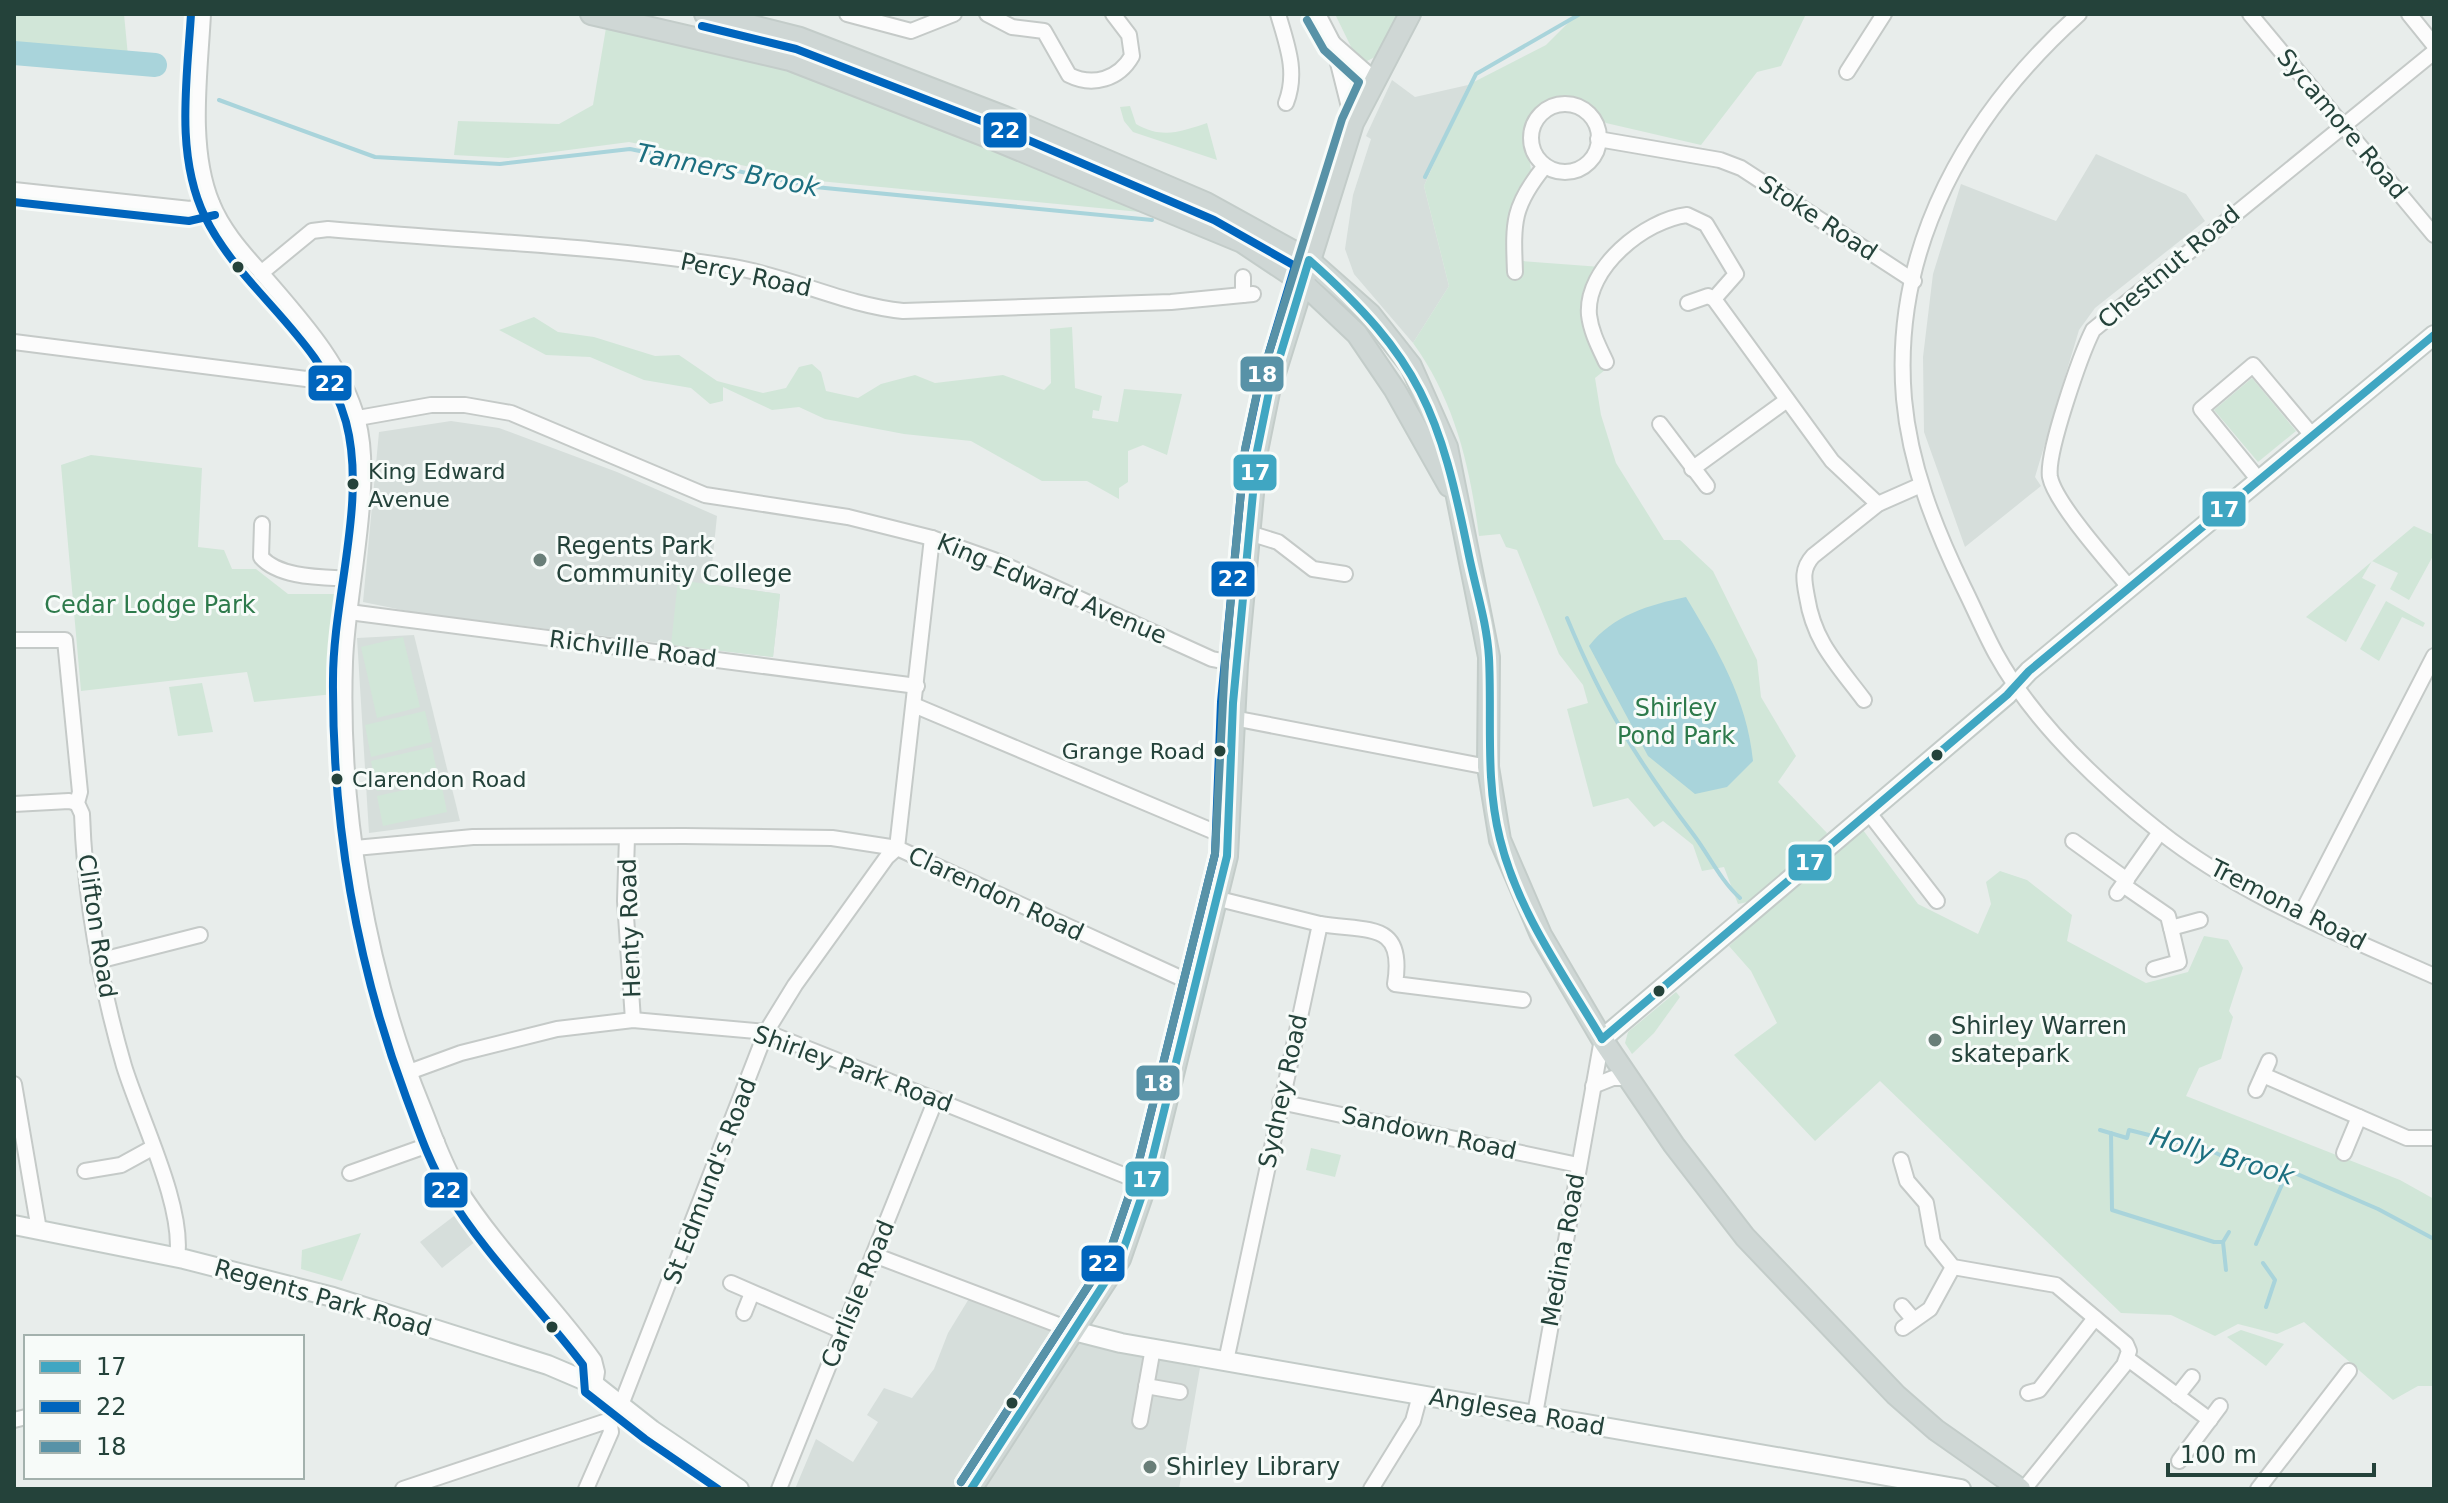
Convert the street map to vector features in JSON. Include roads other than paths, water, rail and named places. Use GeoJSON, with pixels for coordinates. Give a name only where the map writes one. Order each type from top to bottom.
{"type":"FeatureCollection","features":[{"type":"Feature","properties":{"kind":"main road"},"geometry":{"type":"LineString","coordinates":[[591,14],[790,60],[1214,228],[1302,282],[1340,314],[1375,357],[1459,503]]}},
{"type":"Feature","properties":{"kind":"main road"},"geometry":{"type":"LineString","coordinates":[[705,14],[800,38],[1005,117],[1206,203],[1309,260],[1370,314],[1411,366],[1447,447],[1489,657],[1481,765],[1500,840],[1522,898],[1602,1039],[1674,1145],[1745,1237],[1863,1362],[1936,1430],[2022,1489]]}},
{"type":"Feature","properties":{"kind":"main road"},"geometry":{"type":"LineString","coordinates":[[971,1489],[1120,1259],[1146,1184],[1219,899],[1229,838],[1237,664],[1257,451],[1269,392],[1353,123],[1410,14]]}},
{"type":"Feature","properties":{"kind":"street"},"geometry":{"type":"LineString","coordinates":[[203,14],[200,151],[212,203],[233,239],[319,342],[340,377],[358,418],[363,470],[345,662],[355,848],[376,970],[409,1072],[461,1191],[594,1360],[597,1372],[595,1385]]}},
{"type":"Feature","properties":{"kind":"street"},"geometry":{"type":"LineString","coordinates":[[847,14],[911,31],[954,14]]}},
{"type":"Feature","properties":{"kind":"street"},"geometry":{"type":"LineString","coordinates":[[987,14],[1012,27],[1044,31],[1069,75],[1093,82],[1118,73],[1132,56],[1129,35],[1113,14]]}},
{"type":"Feature","properties":{"kind":"street"},"geometry":{"type":"LineString","coordinates":[[1278,14],[1293,67],[1292,87],[1286,103]]}},
{"type":"Feature","properties":{"kind":"street"},"geometry":{"type":"LineString","coordinates":[[1318,14],[1333,43],[1353,123]]}},
{"type":"Feature","properties":{"kind":"street"},"geometry":{"type":"LineString","coordinates":[[1847,72],[1884,14]]}},
{"type":"Feature","properties":{"kind":"street","name":"Tremona Road"},"geometry":{"type":"LineString","coordinates":[[2079,14],[2020,72],[1965,145],[1938,199],[1906,318],[1903,374],[1908,427],[1921,485],[1950,558],[1997,655],[2016,685],[2062,742],[2160,832],[2244,887],[2300,916],[2434,976]]}},
{"type":"Feature","properties":{"kind":"street","name":"Sycamore Road"},"geometry":{"type":"LineString","coordinates":[[2250,14],[2434,235]]}},
{"type":"Feature","properties":{"kind":"street"},"geometry":{"type":"LineString","coordinates":[[2409,14],[2434,45]]}},
{"type":"Feature","properties":{"kind":"street"},"geometry":{"type":"LineString","coordinates":[[1333,43],[1374,79]]}},
{"type":"Feature","properties":{"kind":"street","name":"Chestnut Road"},"geometry":{"type":"LineString","coordinates":[[2129,587],[2057,494],[2050,475],[2074,378],[2089,337],[2105,317],[2434,52]]}},
{"type":"Feature","properties":{"kind":"street"},"geometry":{"type":"LineString","coordinates":[[1567,104],[1586,112],[1597,129],[1598,139],[1593,157],[1578,169],[1566,172],[1545,166],[1531,141],[1539,116],[1548,108],[1567,104]]}},
{"type":"Feature","properties":{"kind":"street","name":"Stoke Road"},"geometry":{"type":"LineString","coordinates":[[1598,139],[1720,160],[1753,175],[1914,281]]}},
{"type":"Feature","properties":{"kind":"street"},"geometry":{"type":"LineString","coordinates":[[1515,272],[1515,211],[1520,199],[1545,166]]}},
{"type":"Feature","properties":{"kind":"street"},"geometry":{"type":"LineString","coordinates":[[14,190],[190,209],[212,203]]}},
{"type":"Feature","properties":{"kind":"street"},"geometry":{"type":"LineString","coordinates":[[1606,362],[1592,332],[1589,312],[1594,286],[1616,255],[1658,222],[1687,215],[1706,224],[1736,274],[1714,299]]}},
{"type":"Feature","properties":{"kind":"street","name":"Percy Road"},"geometry":{"type":"LineString","coordinates":[[261,273],[312,231],[328,229],[704,263],[774,277],[871,306],[903,311],[1184,302],[1248,294],[1243,277]]}},
{"type":"Feature","properties":{"kind":"street"},"geometry":{"type":"LineString","coordinates":[[1688,303],[1708,296],[1714,299],[1832,461],[1878,504]]}},
{"type":"Feature","properties":{"kind":"street"},"geometry":{"type":"LineString","coordinates":[[1602,1039],[2129,587],[2434,335]]}},
{"type":"Feature","properties":{"kind":"street"},"geometry":{"type":"LineString","coordinates":[[14,342],[314,380],[340,377]]}},
{"type":"Feature","properties":{"kind":"street"},"geometry":{"type":"LineString","coordinates":[[2258,479],[2201,409],[2253,365],[2311,434]]}},
{"type":"Feature","properties":{"kind":"street"},"geometry":{"type":"LineString","coordinates":[[1692,469],[1787,400]]}},
{"type":"Feature","properties":{"kind":"street","name":"King Edward Avenue"},"geometry":{"type":"LineString","coordinates":[[358,418],[431,405],[500,411],[541,423],[705,495],[848,517],[932,538],[994,560],[1212,659],[1237,664]]}},
{"type":"Feature","properties":{"kind":"street"},"geometry":{"type":"LineString","coordinates":[[1660,424],[1707,486]]}},
{"type":"Feature","properties":{"kind":"street"},"geometry":{"type":"LineString","coordinates":[[1864,700],[1813,629],[1804,572],[1813,556],[1878,504],[1921,485]]}},
{"type":"Feature","properties":{"kind":"street"},"geometry":{"type":"LineString","coordinates":[[262,524],[261,557],[266,563],[298,574],[353,579]]}},
{"type":"Feature","properties":{"kind":"street"},"geometry":{"type":"LineString","coordinates":[[1249,533],[1278,542],[1313,569],[1345,574]]}},
{"type":"Feature","properties":{"kind":"street"},"geometry":{"type":"LineString","coordinates":[[897,848],[916,706],[932,538]]}},
{"type":"Feature","properties":{"kind":"street","name":"Richville Road"},"geometry":{"type":"LineString","coordinates":[[349,612],[917,686]]}},
{"type":"Feature","properties":{"kind":"street","name":"Clifton Road"},"geometry":{"type":"LineString","coordinates":[[14,640],[65,640],[80,792],[77,803],[81,811],[98,961],[125,1067],[177,1224],[177,1258]]}},
{"type":"Feature","properties":{"kind":"street"},"geometry":{"type":"LineString","coordinates":[[2300,916],[2434,656]]}},
{"type":"Feature","properties":{"kind":"street"},"geometry":{"type":"LineString","coordinates":[[916,706],[1229,838]]}},
{"type":"Feature","properties":{"kind":"street"},"geometry":{"type":"LineString","coordinates":[[1233,718],[1481,765]]}},
{"type":"Feature","properties":{"kind":"street"},"geometry":{"type":"LineString","coordinates":[[14,804],[77,803]]}},
{"type":"Feature","properties":{"kind":"street"},"geometry":{"type":"LineString","coordinates":[[1869,813],[1937,901]]}},
{"type":"Feature","properties":{"kind":"street"},"geometry":{"type":"LineString","coordinates":[[2122,886],[2160,832]]}},
{"type":"Feature","properties":{"kind":"street","name":"Clarendon Road"},"geometry":{"type":"LineString","coordinates":[[355,848],[473,837],[832,838],[897,848],[1196,985]]}},
{"type":"Feature","properties":{"kind":"street","name":"Henty Road"},"geometry":{"type":"LineString","coordinates":[[627,837],[625,901],[633,1020]]}},
{"type":"Feature","properties":{"kind":"street"},"geometry":{"type":"LineString","coordinates":[[2073,841],[2122,886],[2168,916],[2179,962],[2154,969]]}},
{"type":"Feature","properties":{"kind":"street","name":"St Edmund's Road"},"geometry":{"type":"LineString","coordinates":[[621,1405],[766,1032],[795,985],[887,857],[897,848]]}},
{"type":"Feature","properties":{"kind":"street"},"geometry":{"type":"LineString","coordinates":[[1219,899],[1320,924],[1384,934],[1396,946],[1399,962],[1395,984],[1523,1000]]}},
{"type":"Feature","properties":{"kind":"street"},"geometry":{"type":"LineString","coordinates":[[2171,928],[2200,920]]}},
{"type":"Feature","properties":{"kind":"street","name":"Sydney Road"},"geometry":{"type":"LineString","coordinates":[[1226,1361],[1320,924]]}},
{"type":"Feature","properties":{"kind":"street"},"geometry":{"type":"LineString","coordinates":[[98,961],[200,935]]}},
{"type":"Feature","properties":{"kind":"street","name":"Shirley Park Road"},"geometry":{"type":"LineString","coordinates":[[409,1072],[461,1053],[557,1029],[633,1020],[766,1032],[1146,1184]]}},
{"type":"Feature","properties":{"kind":"street","name":"Medina Road"},"geometry":{"type":"LineString","coordinates":[[1535,1414],[1602,1039]]}},
{"type":"Feature","properties":{"kind":"street"},"geometry":{"type":"LineString","coordinates":[[2256,1090],[2269,1061]]}},
{"type":"Feature","properties":{"kind":"street"},"geometry":{"type":"LineString","coordinates":[[2263,1075],[2407,1138],[2434,1138]]}},
{"type":"Feature","properties":{"kind":"street"},"geometry":{"type":"LineString","coordinates":[[1593,1086],[1613,1078],[1628,1078]]}},
{"type":"Feature","properties":{"kind":"street"},"geometry":{"type":"LineString","coordinates":[[14,1084],[39,1230]]}},
{"type":"Feature","properties":{"kind":"street","name":"Carlisle Road"},"geometry":{"type":"LineString","coordinates":[[779,1489],[936,1099]]}},
{"type":"Feature","properties":{"kind":"street","name":"Sandown Road"},"geometry":{"type":"LineString","coordinates":[[1280,1102],[1578,1165]]}},
{"type":"Feature","properties":{"kind":"street"},"geometry":{"type":"LineString","coordinates":[[2344,1153],[2359,1117]]}},
{"type":"Feature","properties":{"kind":"street"},"geometry":{"type":"LineString","coordinates":[[350,1173],[437,1142]]}},
{"type":"Feature","properties":{"kind":"street"},"geometry":{"type":"LineString","coordinates":[[85,1171],[121,1165],[152,1148]]}},
{"type":"Feature","properties":{"kind":"street"},"geometry":{"type":"LineString","coordinates":[[1901,1160],[1907,1181],[1926,1203],[1933,1242],[1953,1267],[2056,1285],[2126,1344],[2128,1359],[2210,1420]]}},
{"type":"Feature","properties":{"kind":"street","name":"Regents Park Road"},"geometry":{"type":"LineString","coordinates":[[14,1225],[177,1258],[375,1310],[548,1365],[595,1385],[739,1489]]}},
{"type":"Feature","properties":{"kind":"street"},"geometry":{"type":"LineString","coordinates":[[874,1255],[1074,1331]]}},
{"type":"Feature","properties":{"kind":"street"},"geometry":{"type":"LineString","coordinates":[[1902,1306],[1908,1324],[1930,1309],[1953,1267]]}},
{"type":"Feature","properties":{"kind":"street"},"geometry":{"type":"LineString","coordinates":[[731,1283],[842,1331]]}},
{"type":"Feature","properties":{"kind":"street"},"geometry":{"type":"LineString","coordinates":[[744,1313],[752,1293]]}},
{"type":"Feature","properties":{"kind":"street"},"geometry":{"type":"LineString","coordinates":[[2028,1393],[2039,1390],[2095,1318]]}},
{"type":"Feature","properties":{"kind":"street","name":"Anglesea Road"},"geometry":{"type":"LineString","coordinates":[[1074,1331],[1153,1348],[1961,1489]]}},
{"type":"Feature","properties":{"kind":"street"},"geometry":{"type":"LineString","coordinates":[[1140,1421],[1153,1348]]}},
{"type":"Feature","properties":{"kind":"street"},"geometry":{"type":"LineString","coordinates":[[2022,1489],[2128,1359]]}},
{"type":"Feature","properties":{"kind":"street"},"geometry":{"type":"LineString","coordinates":[[2258,1489],[2349,1371]]}},
{"type":"Feature","properties":{"kind":"street"},"geometry":{"type":"LineString","coordinates":[[2177,1396],[2192,1377]]}},
{"type":"Feature","properties":{"kind":"street"},"geometry":{"type":"LineString","coordinates":[[1146,1386],[1180,1392]]}},
{"type":"Feature","properties":{"kind":"street"},"geometry":{"type":"LineString","coordinates":[[1371,1489],[1413,1421],[1420,1395]]}},
{"type":"Feature","properties":{"kind":"street"},"geometry":{"type":"LineString","coordinates":[[2179,1461],[2220,1406]]}},
{"type":"Feature","properties":{"kind":"street"},"geometry":{"type":"LineString","coordinates":[[403,1489],[598,1423],[610,1425],[609,1438],[586,1489]]}},
{"type":"Feature","properties":{"kind":"water"},"geometry":{"type":"Polygon","coordinates":[[[1686,597],[1729,675],[1750,738],[1753,761],[1727,787],[1695,794],[1648,756],[1589,646],[1620,619],[1645,608],[1686,597]]]}},
{"type":"Feature","properties":{"kind":"waterway","name":"Tanners Brook"},"geometry":{"type":"LineString","coordinates":[[1425,177],[1476,74],[1580,14]]}},
{"type":"Feature","properties":{"kind":"waterway","name":"Tanners Brook"},"geometry":{"type":"LineString","coordinates":[[14,53],[155,65]]}},
{"type":"Feature","properties":{"kind":"waterway","name":"Tanners Brook"},"geometry":{"type":"LineString","coordinates":[[219,100],[375,157],[500,164],[630,149],[815,187],[1152,220]]}},
{"type":"Feature","properties":{"kind":"waterway","name":"Holly Brook"},"geometry":{"type":"LineString","coordinates":[[1567,618],[1594,678],[1638,756],[1740,898]]}},
{"type":"Feature","properties":{"kind":"waterway","name":"Holly Brook"},"geometry":{"type":"LineString","coordinates":[[2100,1130],[2127,1138],[2129,1130],[2209,1150],[2238,1163],[2283,1168],[2378,1209],[2434,1239]]}},
{"type":"Feature","properties":{"kind":"waterway"},"geometry":{"type":"LineString","coordinates":[[2111,1133],[2112,1210],[2214,1242],[2223,1242],[2229,1232]]}},
{"type":"Feature","properties":{"kind":"waterway"},"geometry":{"type":"LineString","coordinates":[[2256,1244],[2287,1173]]}},
{"type":"Feature","properties":{"kind":"waterway"},"geometry":{"type":"LineString","coordinates":[[2223,1242],[2226,1270]]}},
{"type":"Feature","properties":{"kind":"waterway"},"geometry":{"type":"LineString","coordinates":[[2263,1263],[2275,1280],[2266,1307]]}},
{"type":"Feature","properties":{"kind":"place","name":"King Edward Avenue"},"geometry":{"type":"Point","coordinates":[353,484]}},
{"type":"Feature","properties":{"kind":"place","name":"Regents Park Community College"},"geometry":{"type":"Point","coordinates":[540,560]}},
{"type":"Feature","properties":{"kind":"place","name":"Grange Road"},"geometry":{"type":"Point","coordinates":[1220,751]}},
{"type":"Feature","properties":{"kind":"place","name":"Clarendon Road"},"geometry":{"type":"Point","coordinates":[337,779]}},
{"type":"Feature","properties":{"kind":"place","name":"Shirley Warren skatepark"},"geometry":{"type":"Point","coordinates":[1935,1040]}},
{"type":"Feature","properties":{"kind":"place","name":"Shirley Library"},"geometry":{"type":"Point","coordinates":[1150,1467]}},
{"type":"Feature","properties":{"kind":"park label","name":"Cedar Lodge Park"},"geometry":{"type":"Point","coordinates":[150,605]}},
{"type":"Feature","properties":{"kind":"park label","name":"Shirley Pond Park"},"geometry":{"type":"Point","coordinates":[1676,722]}}]}
